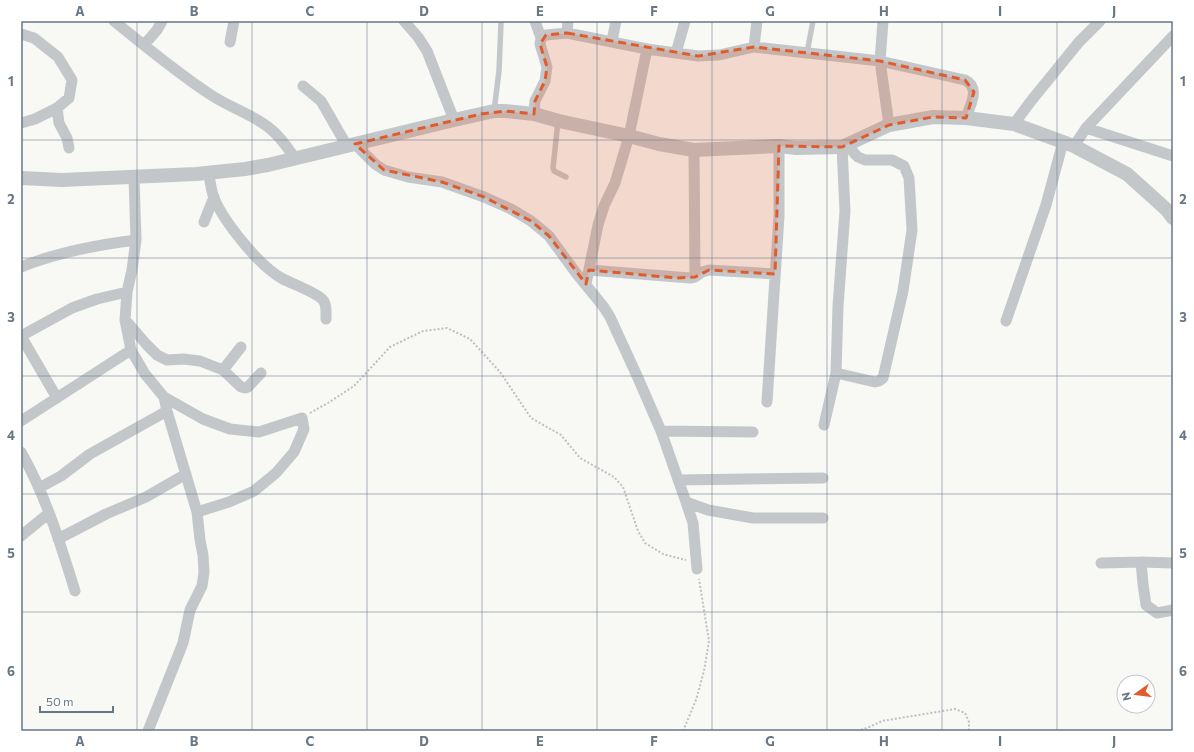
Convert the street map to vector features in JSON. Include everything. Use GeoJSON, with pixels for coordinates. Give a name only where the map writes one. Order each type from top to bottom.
{"type":"FeatureCollection","features":[{"type":"Feature","properties":{"kind":"street"},"geometry":{"type":"LineString","coordinates":[[114,21],[212,96],[251,116],[267,127],[276,134],[295,158]]}},
{"type":"Feature","properties":{"kind":"street"},"geometry":{"type":"LineString","coordinates":[[144,45],[157,30],[162,21]]}},
{"type":"Feature","properties":{"kind":"street"},"geometry":{"type":"LineString","coordinates":[[230,42],[234,21]]}},
{"type":"Feature","properties":{"kind":"street"},"geometry":{"type":"LineString","coordinates":[[404,21],[427,51],[454,120]]}},
{"type":"Feature","properties":{"kind":"street"},"geometry":{"type":"LineString","coordinates":[[534,114],[535,101],[545,81],[547,67],[540,44],[541,38],[535,21]]}},
{"type":"Feature","properties":{"kind":"street"},"geometry":{"type":"LineString","coordinates":[[567,33],[568,21]]}},
{"type":"Feature","properties":{"kind":"street"},"geometry":{"type":"LineString","coordinates":[[612,41],[616,21]]}},
{"type":"Feature","properties":{"kind":"street"},"geometry":{"type":"LineString","coordinates":[[676,54],[686,21]]}},
{"type":"Feature","properties":{"kind":"street"},"geometry":{"type":"LineString","coordinates":[[754,47],[757,21]]}},
{"type":"Feature","properties":{"kind":"street"},"geometry":{"type":"LineString","coordinates":[[883,21],[880,61],[889,125]]}},
{"type":"Feature","properties":{"kind":"street"},"geometry":{"type":"LineString","coordinates":[[1014,124],[1079,42],[1100,21]]}},
{"type":"Feature","properties":{"kind":"street"},"geometry":{"type":"LineString","coordinates":[[541,38],[546,35],[567,33],[647,49],[698,56],[710,56],[754,47],[880,61],[969,82],[974,92],[966,118]]}},
{"type":"Feature","properties":{"kind":"street"},"geometry":{"type":"LineString","coordinates":[[21,34],[34,38],[58,57],[72,80],[69,98],[57,108],[21,124]]}},
{"type":"Feature","properties":{"kind":"street"},"geometry":{"type":"LineString","coordinates":[[1006,321],[1046,205],[1069,144],[1173,36]]}},
{"type":"Feature","properties":{"kind":"street"},"geometry":{"type":"LineString","coordinates":[[586,284],[598,225],[604,206],[615,183],[629,136],[647,49]]}},
{"type":"Feature","properties":{"kind":"street"},"geometry":{"type":"LineString","coordinates":[[303,86],[321,101],[351,145],[374,164],[384,170],[408,177],[442,182],[484,196],[511,209],[531,221],[549,236],[610,317],[661,431],[693,523],[697,569]]}},
{"type":"Feature","properties":{"kind":"street"},"geometry":{"type":"LineString","coordinates":[[57,108],[59,123],[67,138],[69,148]]}},
{"type":"Feature","properties":{"kind":"street"},"geometry":{"type":"LineString","coordinates":[[21,178],[62,180],[209,174],[246,169],[494,111],[534,114],[558,121],[659,144],[694,150],[779,146],[796,148],[845,146],[889,125],[933,117],[966,118],[1014,124],[1069,144],[1127,174],[1167,210],[1173,218]]}},
{"type":"Feature","properties":{"kind":"street"},"geometry":{"type":"LineString","coordinates":[[1086,128],[1173,156]]}},
{"type":"Feature","properties":{"kind":"street"},"geometry":{"type":"LineString","coordinates":[[767,402],[779,216],[779,146]]}},
{"type":"Feature","properties":{"kind":"street"},"geometry":{"type":"LineString","coordinates":[[824,425],[836,373],[838,306],[845,211],[845,146]]}},
{"type":"Feature","properties":{"kind":"street"},"geometry":{"type":"LineString","coordinates":[[836,373],[875,382],[883,378],[903,291],[912,230],[909,178],[904,166],[892,160],[865,160],[858,157],[845,146]]}},
{"type":"Feature","properties":{"kind":"street"},"geometry":{"type":"LineString","coordinates":[[694,150],[695,277]]}},
{"type":"Feature","properties":{"kind":"street"},"geometry":{"type":"LineString","coordinates":[[209,174],[214,197],[221,210],[232,227],[256,257],[270,271],[283,279],[321,297],[325,305],[326,319]]}},
{"type":"Feature","properties":{"kind":"street"},"geometry":{"type":"LineString","coordinates":[[134,177],[136,240],[127,292],[125,320],[131,350],[145,374],[164,397],[203,419],[230,429],[259,432],[302,418],[304,429],[294,452],[276,473],[254,491],[229,502],[197,512]]}},
{"type":"Feature","properties":{"kind":"street"},"geometry":{"type":"LineString","coordinates":[[204,222],[214,197]]}},
{"type":"Feature","properties":{"kind":"street"},"geometry":{"type":"LineString","coordinates":[[21,267],[78,249],[136,240]]}},
{"type":"Feature","properties":{"kind":"street"},"geometry":{"type":"LineString","coordinates":[[589,270],[677,278],[695,277],[702,272],[709,270],[775,274]]}},
{"type":"Feature","properties":{"kind":"street"},"geometry":{"type":"LineString","coordinates":[[57,398],[21,336],[72,308],[97,299],[127,292]]}},
{"type":"Feature","properties":{"kind":"street"},"geometry":{"type":"LineString","coordinates":[[125,320],[147,346],[157,355],[167,360],[200,360],[223,370],[244,388],[248,387],[261,373]]}},
{"type":"Feature","properties":{"kind":"street"},"geometry":{"type":"LineString","coordinates":[[223,370],[241,347]]}},
{"type":"Feature","properties":{"kind":"street"},"geometry":{"type":"LineString","coordinates":[[21,421],[131,350]]}},
{"type":"Feature","properties":{"kind":"street"},"geometry":{"type":"LineString","coordinates":[[148,731],[183,643],[190,610],[202,586],[204,572],[197,512],[164,397]]}},
{"type":"Feature","properties":{"kind":"street"},"geometry":{"type":"LineString","coordinates":[[39,488],[61,476],[90,454],[167,411]]}},
{"type":"Feature","properties":{"kind":"street"},"geometry":{"type":"LineString","coordinates":[[661,431],[753,432]]}},
{"type":"Feature","properties":{"kind":"street"},"geometry":{"type":"LineString","coordinates":[[21,452],[39,488],[49,513],[75,591]]}},
{"type":"Feature","properties":{"kind":"street"},"geometry":{"type":"LineString","coordinates":[[58,539],[106,514],[146,497],[186,474]]}},
{"type":"Feature","properties":{"kind":"street"},"geometry":{"type":"LineString","coordinates":[[678,480],[823,478]]}},
{"type":"Feature","properties":{"kind":"street"},"geometry":{"type":"LineString","coordinates":[[686,502],[708,510],[753,518],[823,518]]}},
{"type":"Feature","properties":{"kind":"street"},"geometry":{"type":"LineString","coordinates":[[21,536],[49,513]]}},
{"type":"Feature","properties":{"kind":"street"},"geometry":{"type":"LineString","coordinates":[[1141,562],[1142,584],[1146,605],[1157,613],[1173,610]]}},
{"type":"Feature","properties":{"kind":"street"},"geometry":{"type":"LineString","coordinates":[[1101,563],[1173,563]]}},
{"type":"Feature","properties":{"kind":"lane"},"geometry":{"type":"LineString","coordinates":[[807,53],[813,21]]}},
{"type":"Feature","properties":{"kind":"lane"},"geometry":{"type":"LineString","coordinates":[[494,111],[499,71],[501,23]]}},
{"type":"Feature","properties":{"kind":"lane"},"geometry":{"type":"LineString","coordinates":[[558,121],[553,168],[554,171],[566,177]]}},
{"type":"Feature","properties":{"kind":"path"},"geometry":{"type":"LineString","coordinates":[[302,418],[354,386],[390,347],[423,331],[447,328],[470,340],[500,372],[531,418],[561,435],[580,458],[614,477],[623,487],[638,531],[645,543],[663,554],[686,560],[697,569],[705,608],[709,641],[704,671],[696,700],[683,731]]}},
{"type":"Feature","properties":{"kind":"path"},"geometry":{"type":"LineString","coordinates":[[857,731],[882,721],[956,709],[965,713],[969,722],[969,731]]}},
{"type":"Feature","properties":{"kind":"highlighted area"},"geometry":{"type":"Polygon","coordinates":[[[567,33],[698,56],[754,47],[880,61],[965,80],[974,92],[966,118],[933,117],[889,125],[842,147],[779,146],[775,274],[709,270],[695,277],[677,278],[589,270],[586,284],[549,236],[531,221],[484,197],[442,182],[384,170],[355,144],[481,114],[505,111],[534,114],[535,101],[545,81],[547,67],[540,44],[546,35],[567,33]]]}}]}
